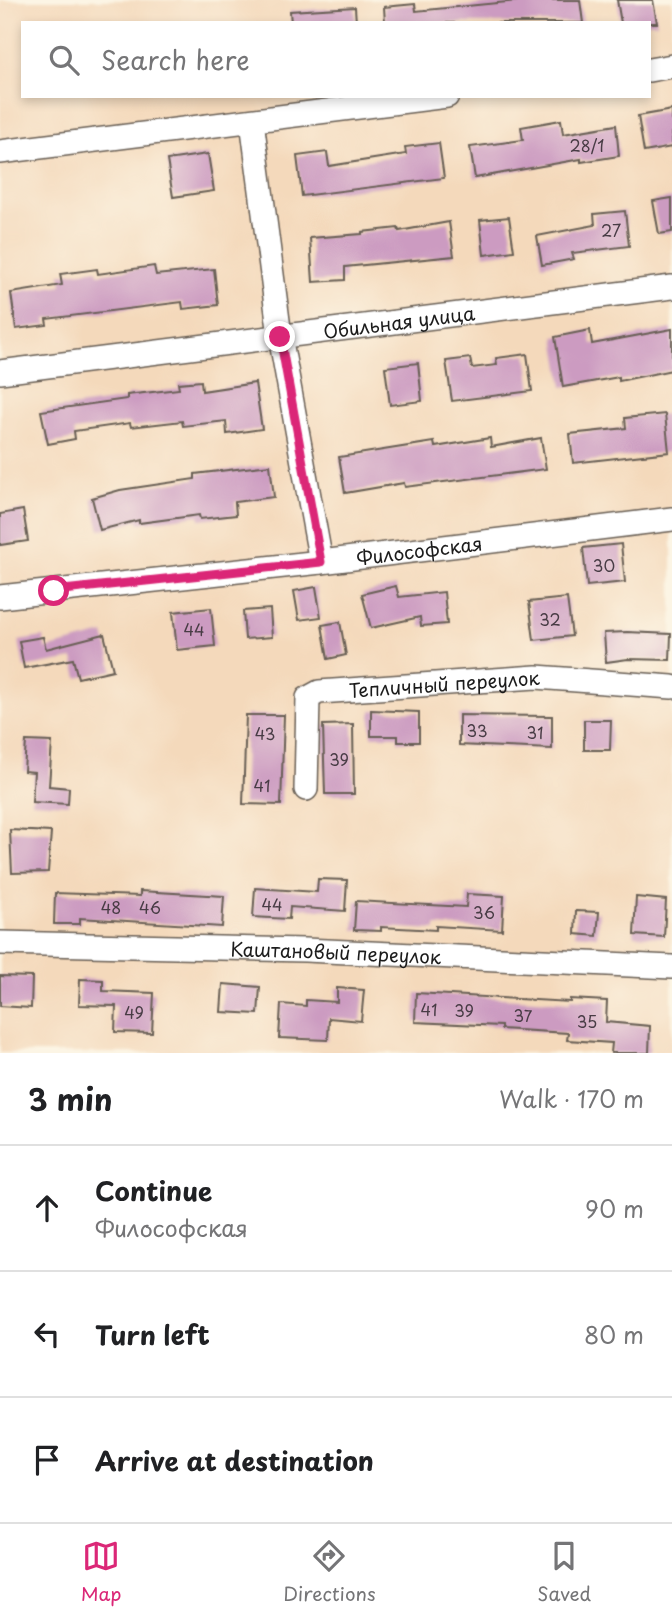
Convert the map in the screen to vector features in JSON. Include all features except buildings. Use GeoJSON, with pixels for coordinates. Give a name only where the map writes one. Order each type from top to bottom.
{"type":"FeatureCollection","features":[{"type":"Feature","properties":{"kind":"street"},"geometry":{"type":"LineString","coordinates":[[651,70],[672,66]]}},
{"type":"Feature","properties":{"kind":"street"},"geometry":{"type":"LineString","coordinates":[[0,152],[430,98]]}},
{"type":"Feature","properties":{"kind":"street"},"geometry":{"type":"LineString","coordinates":[[252,121],[280,337],[321,562]]}},
{"type":"Feature","properties":{"kind":"street","name":"Обильная улица"},"geometry":{"type":"LineString","coordinates":[[0,372],[672,287]]}},
{"type":"Feature","properties":{"kind":"street","name":"Философская"},"geometry":{"type":"LineString","coordinates":[[0,597],[321,562],[672,519]]}},
{"type":"Feature","properties":{"kind":"street","name":"Тепличный переулок"},"geometry":{"type":"LineString","coordinates":[[306,789],[308,698],[319,692],[536,677],[672,687]]}},
{"type":"Feature","properties":{"kind":"street","name":"Каштановый переулок"},"geometry":{"type":"LineString","coordinates":[[0,943],[305,950],[672,967]]}},
{"type":"Feature","properties":{"kind":"route"},"geometry":{"type":"LineString","coordinates":[[54,591],[321,562],[280,337]]}}]}
